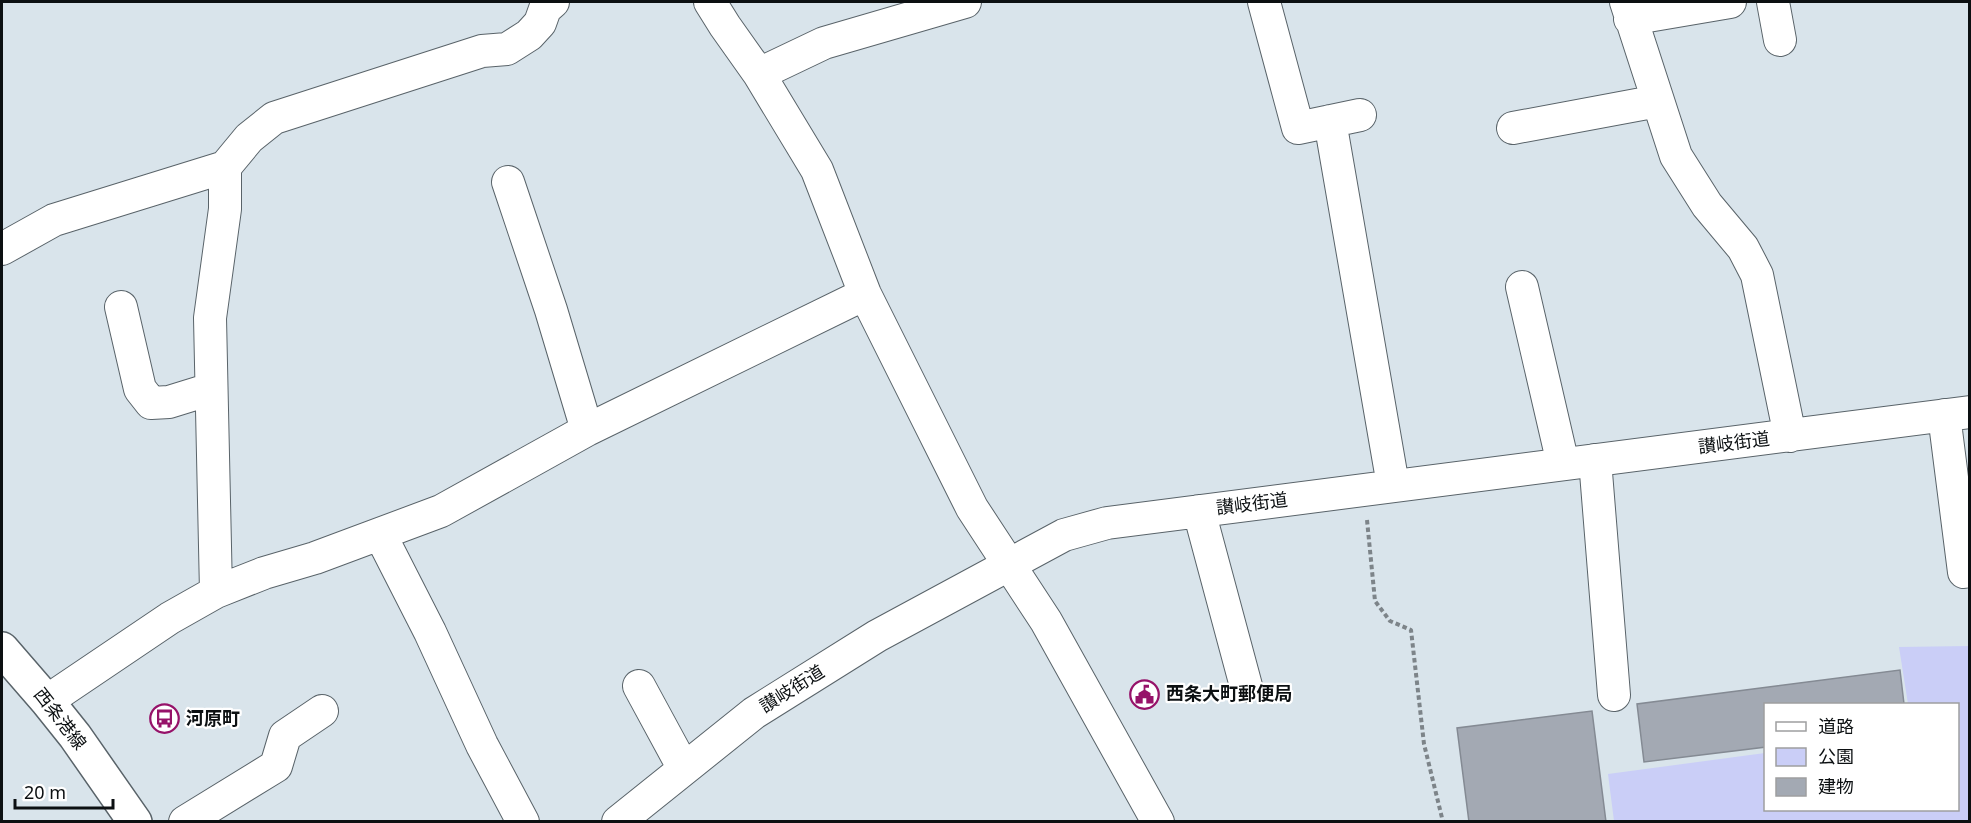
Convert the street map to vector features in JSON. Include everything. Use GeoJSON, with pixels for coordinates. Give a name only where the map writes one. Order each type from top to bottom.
{"type":"FeatureCollection","features":[{"type":"Feature","properties":{"kind":"main road","name":"西条港線"},"geometry":{"type":"LineString","coordinates":[[2,649],[75,736],[135,822]]}},
{"type":"Feature","properties":{"kind":"street"},"geometry":{"type":"LineString","coordinates":[[2,249],[54,220],[225,167],[249,138],[274,118],[482,51],[507,49],[529,35],[540,23],[545,9],[553,2]]}},
{"type":"Feature","properties":{"kind":"street"},"geometry":{"type":"LineString","coordinates":[[710,2],[759,74],[817,170],[865,294],[972,508],[1046,621],[1158,822]]}},
{"type":"Feature","properties":{"kind":"street"},"geometry":{"type":"LineString","coordinates":[[759,74],[824,43],[965,2]]}},
{"type":"Feature","properties":{"kind":"street"},"geometry":{"type":"LineString","coordinates":[[1264,2],[1298,128],[1345,118],[1378,487]]}},
{"type":"Feature","properties":{"kind":"street"},"geometry":{"type":"LineString","coordinates":[[1730,2],[1628,10],[1676,156],[1707,205],[1743,248],[1757,275],[1790,436]]}},
{"type":"Feature","properties":{"kind":"street"},"geometry":{"type":"LineString","coordinates":[[1773,2],[1780,40]]}},
{"type":"Feature","properties":{"kind":"street"},"geometry":{"type":"LineString","coordinates":[[1513,128],[1658,101]]}},
{"type":"Feature","properties":{"kind":"street"},"geometry":{"type":"LineString","coordinates":[[216,592],[210,318],[225,208],[225,167]]}},
{"type":"Feature","properties":{"kind":"street"},"geometry":{"type":"LineString","coordinates":[[508,182],[551,310],[587,430]]}},
{"type":"Feature","properties":{"kind":"street"},"geometry":{"type":"LineString","coordinates":[[1522,287],[1563,464]]}},
{"type":"Feature","properties":{"kind":"street"},"geometry":{"type":"LineString","coordinates":[[47,701],[170,618],[216,592],[441,511],[587,430],[865,294]]}},
{"type":"Feature","properties":{"kind":"street"},"geometry":{"type":"LineString","coordinates":[[121,307],[140,389],[151,403],[169,402],[211,389]]}},
{"type":"Feature","properties":{"kind":"street"},"geometry":{"type":"LineString","coordinates":[[1957,413],[1964,572]]}},
{"type":"Feature","properties":{"kind":"street","name":"讃岐街道"},"geometry":{"type":"LineString","coordinates":[[618,822],[754,712],[877,636],[1064,535],[1096,526],[1199,511],[1957,413]]}},
{"type":"Feature","properties":{"kind":"street"},"geometry":{"type":"LineString","coordinates":[[1595,460],[1614,695]]}},
{"type":"Feature","properties":{"kind":"street"},"geometry":{"type":"LineString","coordinates":[[1199,511],[1246,686]]}},
{"type":"Feature","properties":{"kind":"street"},"geometry":{"type":"LineString","coordinates":[[380,534],[430,632],[482,746],[523,822]]}},
{"type":"Feature","properties":{"kind":"street"},"geometry":{"type":"LineString","coordinates":[[639,686],[684,769]]}},
{"type":"Feature","properties":{"kind":"street"},"geometry":{"type":"LineString","coordinates":[[185,822],[276,766],[285,736],[322,711]]}},
{"type":"Feature","properties":{"kind":"path"},"geometry":{"type":"LineString","coordinates":[[1378,487],[1375,601],[1390,621],[1411,630],[1424,744],[1443,822]]}},
{"type":"Feature","properties":{"kind":"green space"},"geometry":{"type":"Polygon","coordinates":[[[1969,646],[1969,821],[1614,821],[1608,774],[1764,753],[1764,811],[1959,811],[1959,703],[1908,703],[1899,647],[1969,646]]]}},
{"type":"Feature","properties":{"kind":"building"},"geometry":{"type":"Polygon","coordinates":[[[1900,670],[1904,703],[1764,703],[1764,747],[1644,762],[1637,704],[1900,670]]]}},
{"type":"Feature","properties":{"kind":"building"},"geometry":{"type":"Polygon","coordinates":[[[1592,711],[1606,822],[1469,822],[1457,728],[1592,711]]]}},
{"type":"Feature","properties":{"kind":"place","name":"西条大町郵便局"},"geometry":{"type":"Point","coordinates":[1145,694]}},
{"type":"Feature","properties":{"kind":"place","name":"河原町"},"geometry":{"type":"Point","coordinates":[165,719]}}]}
